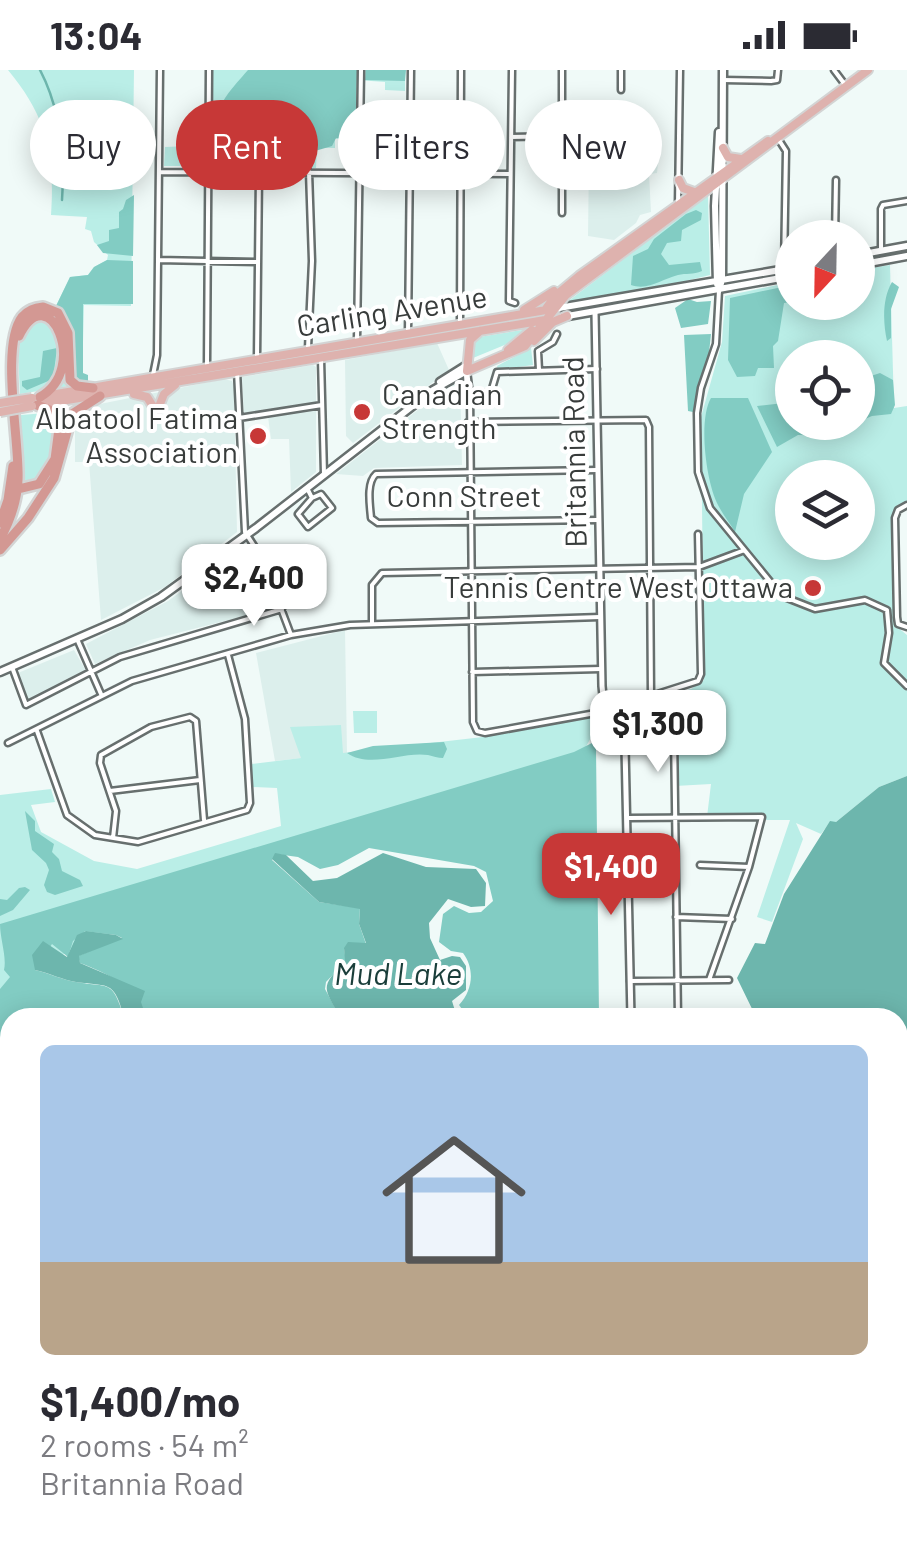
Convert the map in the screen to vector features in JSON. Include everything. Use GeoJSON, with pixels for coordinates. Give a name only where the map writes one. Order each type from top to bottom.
{"type":"FeatureCollection","features":[{"type":"Feature","properties":{"kind":"highway"},"geometry":{"type":"LineString","coordinates":[[0,539],[9,520],[14,490],[18,326],[24,314],[39,308],[54,311],[68,333],[68,378],[77,386],[96,392],[72,414],[52,483],[0,550]]}},
{"type":"Feature","properties":{"kind":"highway"},"geometry":{"type":"LineString","coordinates":[[14,490],[44,480],[58,448],[59,418],[35,402],[52,390],[59,377],[63,346],[60,328],[52,320],[36,318],[26,324],[16,343]]}},
{"type":"Feature","properties":{"kind":"highway"},"geometry":{"type":"LineString","coordinates":[[0,523],[14,490]]}},
{"type":"Feature","properties":{"kind":"main road"},"geometry":{"type":"LineString","coordinates":[[719,290],[723,70]]}},
{"type":"Feature","properties":{"kind":"main road"},"geometry":{"type":"LineString","coordinates":[[494,318],[532,307],[606,261],[868,70]]}},
{"type":"Feature","properties":{"kind":"main road"},"geometry":{"type":"LineString","coordinates":[[719,179],[722,109]]}},
{"type":"Feature","properties":{"kind":"main road"},"geometry":{"type":"LineString","coordinates":[[468,368],[517,345],[606,261],[694,192],[719,179],[741,158],[776,137]]}},
{"type":"Feature","properties":{"kind":"main road"},"geometry":{"type":"LineString","coordinates":[[723,148],[728,157],[741,158]]}},
{"type":"Feature","properties":{"kind":"main road"},"geometry":{"type":"LineString","coordinates":[[679,180],[684,189],[694,192]]}},
{"type":"Feature","properties":{"kind":"main road"},"geometry":{"type":"LineString","coordinates":[[875,252],[907,246]]}},
{"type":"Feature","properties":{"kind":"main road"},"geometry":{"type":"LineString","coordinates":[[875,262],[907,256]]}},
{"type":"Feature","properties":{"kind":"main road","name":"Carling Avenue"},"geometry":{"type":"LineString","coordinates":[[96,392],[120,394],[480,332],[545,315],[775,270]]}},
{"type":"Feature","properties":{"kind":"main road"},"geometry":{"type":"LineString","coordinates":[[526,346],[555,296],[579,276]]}},
{"type":"Feature","properties":{"kind":"main road","name":"Carling Avenue"},"geometry":{"type":"LineString","coordinates":[[0,404],[96,392],[153,376],[494,318],[567,316],[775,279]]}},
{"type":"Feature","properties":{"kind":"main road"},"geometry":{"type":"LineString","coordinates":[[0,672],[122,619],[157,599],[246,535],[447,376],[526,346],[553,322],[567,316]]}},
{"type":"Feature","properties":{"kind":"main road"},"geometry":{"type":"LineString","coordinates":[[468,368],[468,347],[472,336],[480,332]]}},
{"type":"Feature","properties":{"kind":"main road"},"geometry":{"type":"LineString","coordinates":[[452,336],[462,339],[468,347]]}},
{"type":"Feature","properties":{"kind":"main road"},"geometry":{"type":"LineString","coordinates":[[120,394],[145,396],[156,409],[164,394],[180,383]]}},
{"type":"Feature","properties":{"kind":"main road","name":"Carling Avenue"},"geometry":{"type":"LineString","coordinates":[[0,412],[35,402]]}},
{"type":"Feature","properties":{"kind":"street"},"geometry":{"type":"LineString","coordinates":[[153,376],[157,356],[160,70]]}},
{"type":"Feature","properties":{"kind":"street"},"geometry":{"type":"LineString","coordinates":[[210,70],[210,100]]}},
{"type":"Feature","properties":{"kind":"street"},"geometry":{"type":"LineString","coordinates":[[360,70],[360,100]]}},
{"type":"Feature","properties":{"kind":"street"},"geometry":{"type":"LineString","coordinates":[[411,70],[411,100]]}},
{"type":"Feature","properties":{"kind":"street"},"geometry":{"type":"LineString","coordinates":[[461,70],[461,100]]}},
{"type":"Feature","properties":{"kind":"street"},"geometry":{"type":"LineString","coordinates":[[512,70],[509,301],[515,303]]}},
{"type":"Feature","properties":{"kind":"street"},"geometry":{"type":"LineString","coordinates":[[562,70],[562,100]]}},
{"type":"Feature","properties":{"kind":"street"},"geometry":{"type":"LineString","coordinates":[[621,70],[621,90]]}},
{"type":"Feature","properties":{"kind":"street"},"geometry":{"type":"LineString","coordinates":[[678,204],[680,70]]}},
{"type":"Feature","properties":{"kind":"street"},"geometry":{"type":"LineString","coordinates":[[723,80],[777,80],[778,70]]}},
{"type":"Feature","properties":{"kind":"street"},"geometry":{"type":"LineString","coordinates":[[834,70],[846,86]]}},
{"type":"Feature","properties":{"kind":"street"},"geometry":{"type":"LineString","coordinates":[[512,137],[525,137]]}},
{"type":"Feature","properties":{"kind":"street"},"geometry":{"type":"LineString","coordinates":[[776,137],[786,151],[787,220]]}},
{"type":"Feature","properties":{"kind":"street"},"geometry":{"type":"LineString","coordinates":[[160,172],[176,173]]}},
{"type":"Feature","properties":{"kind":"street"},"geometry":{"type":"LineString","coordinates":[[505,174],[510,174]]}},
{"type":"Feature","properties":{"kind":"street"},"geometry":{"type":"LineString","coordinates":[[835,220],[836,180]]}},
{"type":"Feature","properties":{"kind":"street"},"geometry":{"type":"LineString","coordinates":[[207,378],[210,190]]}},
{"type":"Feature","properties":{"kind":"street"},"geometry":{"type":"LineString","coordinates":[[257,358],[259,190]]}},
{"type":"Feature","properties":{"kind":"street"},"geometry":{"type":"LineString","coordinates":[[308,350],[310,190]]}},
{"type":"Feature","properties":{"kind":"street"},"geometry":{"type":"LineString","coordinates":[[354,353],[360,190]]}},
{"type":"Feature","properties":{"kind":"street"},"geometry":{"type":"LineString","coordinates":[[408,332],[411,190]]}},
{"type":"Feature","properties":{"kind":"street"},"geometry":{"type":"LineString","coordinates":[[460,190],[460,324]]}},
{"type":"Feature","properties":{"kind":"street"},"geometry":{"type":"LineString","coordinates":[[562,190],[562,213]]}},
{"type":"Feature","properties":{"kind":"street"},"geometry":{"type":"LineString","coordinates":[[881,251],[880,209],[907,201]]}},
{"type":"Feature","properties":{"kind":"street"},"geometry":{"type":"LineString","coordinates":[[158,260],[259,262]]}},
{"type":"Feature","properties":{"kind":"street"},"geometry":{"type":"LineString","coordinates":[[719,290],[716,344],[697,413],[698,472],[710,508],[782,596],[815,609],[865,600],[882,606],[889,618],[884,663],[907,686]]}},
{"type":"Feature","properties":{"kind":"street","name":"Britannia Road"},"geometry":{"type":"LineString","coordinates":[[595,312],[601,669],[606,711],[625,746],[631,1008]]}},
{"type":"Feature","properties":{"kind":"street"},"geometry":{"type":"LineString","coordinates":[[539,370],[538,350],[553,342],[557,334]]}},
{"type":"Feature","properties":{"kind":"street"},"geometry":{"type":"LineString","coordinates":[[321,359],[324,475]]}},
{"type":"Feature","properties":{"kind":"street"},"geometry":{"type":"LineString","coordinates":[[237,362],[246,535],[262,558],[291,635]]}},
{"type":"Feature","properties":{"kind":"street"},"geometry":{"type":"LineString","coordinates":[[468,368],[468,404]]}},
{"type":"Feature","properties":{"kind":"street"},"geometry":{"type":"LineString","coordinates":[[468,368],[465,380],[473,722],[477,731],[485,733],[606,711],[691,686],[700,678],[698,534]]}},
{"type":"Feature","properties":{"kind":"street"},"geometry":{"type":"LineString","coordinates":[[470,394],[490,393],[494,374],[500,371],[597,369]]}},
{"type":"Feature","properties":{"kind":"street"},"geometry":{"type":"LineString","coordinates":[[239,418],[322,405]]}},
{"type":"Feature","properties":{"kind":"street"},"geometry":{"type":"LineString","coordinates":[[468,422],[646,420],[651,696]]}},
{"type":"Feature","properties":{"kind":"street"},"geometry":{"type":"LineString","coordinates":[[469,472],[598,470]]}},
{"type":"Feature","properties":{"kind":"street","name":"Conn Street"},"geometry":{"type":"LineString","coordinates":[[469,472],[376,474],[371,477],[370,508],[375,522],[598,520]]}},
{"type":"Feature","properties":{"kind":"street"},"geometry":{"type":"LineString","coordinates":[[307,488],[312,498]]}},
{"type":"Feature","properties":{"kind":"street"},"geometry":{"type":"LineString","coordinates":[[321,494],[332,508],[308,527],[298,514],[312,498],[321,494]]}},
{"type":"Feature","properties":{"kind":"street"},"geometry":{"type":"LineString","coordinates":[[907,505],[895,515],[897,621],[901,627],[907,627]]}},
{"type":"Feature","properties":{"kind":"street"},"geometry":{"type":"LineString","coordinates":[[372,624],[372,586],[374,578],[382,573],[699,567],[742,551]]}},
{"type":"Feature","properties":{"kind":"street"},"geometry":{"type":"LineString","coordinates":[[896,572],[907,565]]}},
{"type":"Feature","properties":{"kind":"street"},"geometry":{"type":"LineString","coordinates":[[12,667],[26,704],[142,650],[282,609]]}},
{"type":"Feature","properties":{"kind":"street"},"geometry":{"type":"LineString","coordinates":[[8,744],[132,681],[291,635],[372,624],[600,617]]}},
{"type":"Feature","properties":{"kind":"street"},"geometry":{"type":"LineString","coordinates":[[77,639],[102,696]]}},
{"type":"Feature","properties":{"kind":"street"},"geometry":{"type":"LineString","coordinates":[[37,732],[67,816],[92,833],[138,842],[246,810],[250,804],[245,719],[228,655]]}},
{"type":"Feature","properties":{"kind":"street"},"geometry":{"type":"LineString","coordinates":[[472,672],[601,669]]}},
{"type":"Feature","properties":{"kind":"street"},"geometry":{"type":"LineString","coordinates":[[113,838],[116,811],[100,763],[101,755],[152,728],[190,717],[196,721],[204,822]]}},
{"type":"Feature","properties":{"kind":"street"},"geometry":{"type":"LineString","coordinates":[[674,732],[678,1008]]}},
{"type":"Feature","properties":{"kind":"street"},"geometry":{"type":"LineString","coordinates":[[110,791],[200,780]]}},
{"type":"Feature","properties":{"kind":"street"},"geometry":{"type":"LineString","coordinates":[[627,818],[762,818],[709,980]]}},
{"type":"Feature","properties":{"kind":"street"},"geometry":{"type":"LineString","coordinates":[[700,865],[748,867]]}},
{"type":"Feature","properties":{"kind":"street"},"geometry":{"type":"LineString","coordinates":[[676,917],[732,919]]}},
{"type":"Feature","properties":{"kind":"street"},"geometry":{"type":"LineString","coordinates":[[630,981],[728,980]]}},
{"type":"Feature","properties":{"kind":"shaded area"},"geometry":{"type":"Polygon","coordinates":[[[8,70],[134,70],[134,100],[30,101],[8,70]]]}},
{"type":"Feature","properties":{"kind":"shaded area"},"geometry":{"type":"Polygon","coordinates":[[[213,70],[405,70],[405,91],[385,90],[385,82],[357,80],[356,100],[338,100],[335,148],[318,148],[318,100],[213,100],[213,70]]]}},
{"type":"Feature","properties":{"kind":"shaded area"},"geometry":{"type":"Polygon","coordinates":[[[248,70],[357,70],[356,100],[338,100],[338,138],[332,146],[318,150],[318,100],[224,100],[248,70]]]}},
{"type":"Feature","properties":{"kind":"shaded area"},"geometry":{"type":"Polygon","coordinates":[[[366,70],[406,70],[405,81],[365,80],[366,70]]]}},
{"type":"Feature","properties":{"kind":"shaded area"},"geometry":{"type":"Polygon","coordinates":[[[165,147],[176,147],[176,166],[164,166],[165,147]]]}},
{"type":"Feature","properties":{"kind":"shaded area"},"geometry":{"type":"Polygon","coordinates":[[[51,190],[132,190],[131,306],[84,305],[82,380],[20,394],[18,355],[24,319],[36,311],[53,312],[70,277],[88,275],[108,255],[94,242],[91,231],[85,229],[87,217],[51,215],[51,190]]]}},
{"type":"Feature","properties":{"kind":"shaded area"},"geometry":{"type":"Polygon","coordinates":[[[589,190],[650,190],[651,212],[640,215],[614,240],[588,236],[589,190]]]}},
{"type":"Feature","properties":{"kind":"shaded area"},"geometry":{"type":"Polygon","coordinates":[[[134,195],[133,256],[103,253],[97,245],[109,241],[109,230],[119,228],[119,212],[134,195]]]}},
{"type":"Feature","properties":{"kind":"shaded area"},"geometry":{"type":"Polygon","coordinates":[[[708,195],[710,275],[567,302],[708,195]]]}},
{"type":"Feature","properties":{"kind":"shaded area"},"geometry":{"type":"Polygon","coordinates":[[[696,210],[702,213],[701,220],[682,230],[681,241],[667,243],[661,254],[669,265],[700,262],[702,271],[649,286],[631,285],[633,256],[648,249],[654,239],[696,210]]]}},
{"type":"Feature","properties":{"kind":"shaded area"},"geometry":{"type":"Polygon","coordinates":[[[107,260],[133,261],[133,304],[83,304],[83,373],[88,375],[88,382],[75,382],[69,324],[56,306],[70,277],[88,275],[107,260]]]}},
{"type":"Feature","properties":{"kind":"shaded area"},"geometry":{"type":"Polygon","coordinates":[[[890,265],[894,408],[907,406],[907,501],[894,513],[896,626],[907,635],[907,776],[879,787],[836,822],[830,822],[821,834],[796,823],[803,839],[772,922],[757,917],[790,820],[766,820],[766,814],[707,817],[711,784],[675,786],[674,732],[669,719],[646,712],[617,715],[617,711],[691,689],[704,680],[701,417],[722,342],[725,296],[775,286],[775,320],[875,320],[875,267],[890,265]]]}},
{"type":"Feature","properties":{"kind":"shaded area"},"geometry":{"type":"Polygon","coordinates":[[[892,282],[899,287],[891,309],[891,338],[887,341],[884,311],[892,282]]]}},
{"type":"Feature","properties":{"kind":"shaded area"},"geometry":{"type":"Polygon","coordinates":[[[775,289],[775,320],[781,320],[778,340],[773,346],[774,368],[758,368],[755,376],[737,377],[728,360],[730,298],[775,289]]]}},
{"type":"Feature","properties":{"kind":"shaded area"},"geometry":{"type":"Polygon","coordinates":[[[688,299],[711,301],[708,324],[681,328],[675,308],[688,299]]]}},
{"type":"Feature","properties":{"kind":"shaded area"},"geometry":{"type":"Polygon","coordinates":[[[528,329],[512,342],[471,356],[473,338],[528,329]]]}},
{"type":"Feature","properties":{"kind":"shaded area"},"geometry":{"type":"Polygon","coordinates":[[[711,334],[693,412],[688,411],[684,335],[711,334]]]}},
{"type":"Feature","properties":{"kind":"shaded area"},"geometry":{"type":"Polygon","coordinates":[[[437,343],[449,370],[353,443],[346,436],[345,360],[437,343]]]}},
{"type":"Feature","properties":{"kind":"shaded area"},"geometry":{"type":"Polygon","coordinates":[[[57,348],[53,379],[27,390],[22,386],[22,381],[40,377],[43,351],[57,348]]]}},
{"type":"Feature","properties":{"kind":"shaded area"},"geometry":{"type":"Polygon","coordinates":[[[531,348],[533,365],[498,370],[497,366],[531,348]]]}},
{"type":"Feature","properties":{"kind":"shaded area"},"geometry":{"type":"Polygon","coordinates":[[[313,365],[316,472],[291,492],[289,439],[271,439],[268,417],[244,419],[242,377],[313,365]]]}},
{"type":"Feature","properties":{"kind":"shaded area"},"geometry":{"type":"Polygon","coordinates":[[[880,373],[893,380],[895,405],[891,414],[875,416],[875,375],[880,373]]]}},
{"type":"Feature","properties":{"kind":"shaded area"},"geometry":{"type":"Polygon","coordinates":[[[224,379],[232,381],[234,387],[237,532],[165,587],[101,620],[89,462],[75,462],[75,415],[90,406],[224,379]]]}},
{"type":"Feature","properties":{"kind":"shaded area"},"geometry":{"type":"Polygon","coordinates":[[[460,381],[462,465],[374,468],[363,476],[336,474],[433,398],[460,381]]]}},
{"type":"Feature","properties":{"kind":"shaded area"},"geometry":{"type":"Polygon","coordinates":[[[711,398],[748,398],[772,452],[744,494],[735,532],[718,505],[707,467],[704,435],[711,398]]]}},
{"type":"Feature","properties":{"kind":"shaded area"},"geometry":{"type":"Polygon","coordinates":[[[775,404],[775,440],[789,440],[777,447],[757,406],[775,404]]]}},
{"type":"Feature","properties":{"kind":"shaded area"},"geometry":{"type":"Polygon","coordinates":[[[46,413],[58,426],[52,460],[35,482],[21,484],[17,433],[21,415],[46,413]]]}},
{"type":"Feature","properties":{"kind":"shaded area"},"geometry":{"type":"Polygon","coordinates":[[[247,544],[258,559],[276,608],[150,640],[95,664],[86,644],[168,601],[247,544]]]}},
{"type":"Feature","properties":{"kind":"shaded area"},"geometry":{"type":"Polygon","coordinates":[[[345,630],[347,753],[275,761],[256,653],[345,630]]]}},
{"type":"Feature","properties":{"kind":"shaded area"},"geometry":{"type":"Polygon","coordinates":[[[74,650],[89,676],[26,708],[13,675],[74,650]]]}},
{"type":"Feature","properties":{"kind":"shaded area"},"geometry":{"type":"Polygon","coordinates":[[[353,711],[377,711],[377,733],[354,733],[353,711]]]}},
{"type":"Feature","properties":{"kind":"shaded area"},"geometry":{"type":"Polygon","coordinates":[[[592,717],[608,719],[617,731],[600,721],[582,754],[339,825],[30,970],[0,1003],[0,795],[51,789],[55,802],[31,805],[41,832],[94,861],[137,869],[281,826],[277,788],[253,787],[251,764],[301,758],[290,727],[341,725],[343,753],[483,737],[592,717]]]}},
{"type":"Feature","properties":{"kind":"shaded area"},"geometry":{"type":"Polygon","coordinates":[[[444,742],[447,749],[443,758],[418,754],[366,760],[347,753],[373,746],[444,742]]]}},
{"type":"Feature","properties":{"kind":"shaded area"},"geometry":{"type":"Polygon","coordinates":[[[592,743],[596,748],[599,1008],[461,1008],[471,973],[463,953],[451,951],[439,942],[443,914],[454,906],[469,913],[481,912],[493,901],[486,872],[474,866],[369,848],[338,865],[320,869],[298,857],[276,854],[272,860],[319,902],[360,908],[359,924],[366,944],[344,949],[346,961],[326,982],[325,989],[335,1008],[142,1008],[128,989],[80,963],[78,956],[122,938],[85,931],[73,941],[68,957],[52,944],[35,970],[108,988],[121,1008],[0,1008],[0,989],[10,977],[4,970],[0,924],[574,752],[592,743]]]}},
{"type":"Feature","properties":{"kind":"shaded area"},"geometry":{"type":"Polygon","coordinates":[[[25,811],[35,821],[35,831],[54,844],[52,852],[62,871],[80,880],[83,886],[55,895],[47,892],[44,885],[49,870],[32,850],[25,811]]]}},
{"type":"Feature","properties":{"kind":"shaded area"},"geometry":{"type":"Polygon","coordinates":[[[25,887],[30,890],[13,910],[0,916],[0,899],[7,900],[25,887]]]}},
{"type":"Feature","properties":{"kind":"water"},"geometry":{"type":"Polygon","coordinates":[[[907,776],[907,1008],[752,1008],[737,978],[755,943],[765,944],[784,894],[830,821],[836,822],[879,787],[907,776]]]}},
{"type":"Feature","properties":{"kind":"water","name":"Mud Lake"},"geometry":{"type":"Polygon","coordinates":[[[275,853],[286,855],[313,881],[337,878],[383,853],[426,867],[476,869],[486,883],[485,906],[471,907],[448,899],[429,923],[430,938],[440,960],[460,957],[466,966],[466,990],[452,1001],[454,1008],[335,1008],[327,987],[345,961],[344,948],[348,942],[366,943],[359,924],[360,909],[319,902],[272,859],[275,853]]]}},
{"type":"Feature","properties":{"kind":"water"},"geometry":{"type":"Polygon","coordinates":[[[86,931],[123,939],[79,956],[80,963],[145,991],[143,1008],[121,1008],[117,996],[103,985],[35,970],[32,955],[43,941],[67,957],[77,935],[86,931]]]}},
{"type":"Feature","properties":{"kind":"waterway"},"geometry":{"type":"LineString","coordinates":[[40,70],[53,101],[60,133],[62,200]]}},
{"type":"Feature","properties":{"kind":"place","name":"Canadian Strength"},"geometry":{"type":"Point","coordinates":[362,412]}},
{"type":"Feature","properties":{"kind":"place","name":"Albatool Fatima Association"},"geometry":{"type":"Point","coordinates":[258,436]}},
{"type":"Feature","properties":{"kind":"place","name":"Tennis Centre West Ottawa"},"geometry":{"type":"Point","coordinates":[813,588]}}]}
